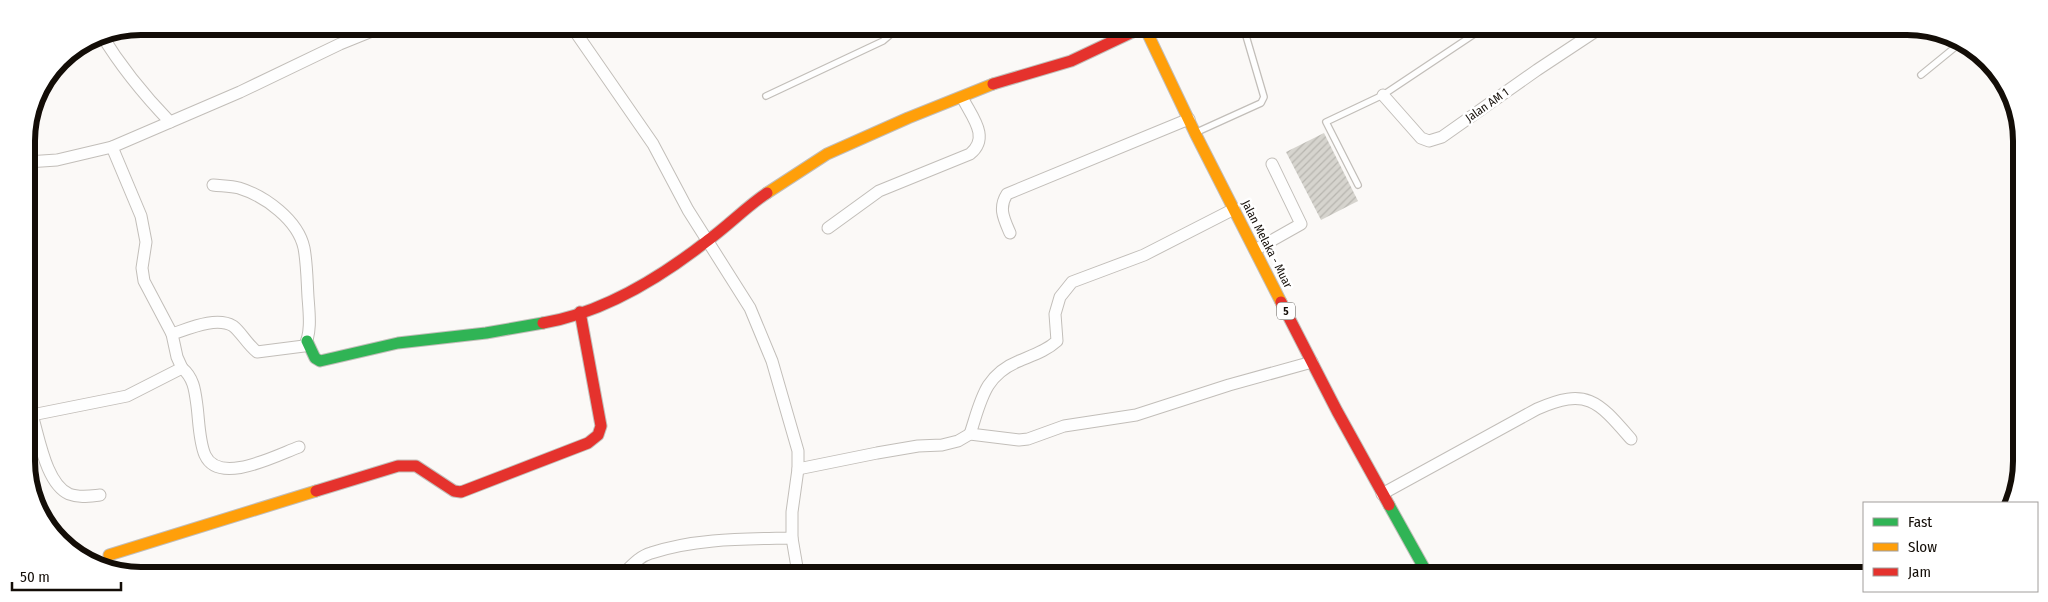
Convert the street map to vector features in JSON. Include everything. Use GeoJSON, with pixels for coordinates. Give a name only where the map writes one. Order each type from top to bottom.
{"type":"FeatureCollection","features":[{"type":"Feature","properties":{"kind":"street"},"geometry":{"type":"LineString","coordinates":[[35,161],[56,160],[112,147],[240,92],[362,35]]}},
{"type":"Feature","properties":{"kind":"street"},"geometry":{"type":"LineString","coordinates":[[578,35],[653,144],[688,210],[750,308],[772,361],[798,451],[798,469],[792,512],[792,538],[797,567]]}},
{"type":"Feature","properties":{"kind":"street"},"geometry":{"type":"LineString","coordinates":[[213,185],[239,188],[260,197],[286,217],[296,229],[304,246],[308,309],[307,341],[315,358],[320,361],[340,358],[398,343],[486,333],[551,322],[631,292],[672,267],[708,241],[759,198],[827,154],[1000,82],[1071,62],[1128,35]]}},
{"type":"Feature","properties":{"kind":"street","name":"Jalan Melaka - Muar"},"geometry":{"type":"LineString","coordinates":[[1147,35],[1312,362],[1382,494],[1424,567]]}},
{"type":"Feature","properties":{"kind":"street"},"geometry":{"type":"LineString","coordinates":[[1150,35],[1152,43]]}},
{"type":"Feature","properties":{"kind":"street","name":"Jalan AM 1"},"geometry":{"type":"LineString","coordinates":[[1383,95],[1421,138],[1429,141],[1442,137],[1590,35]]}},
{"type":"Feature","properties":{"kind":"street"},"geometry":{"type":"LineString","coordinates":[[105,42],[139,90],[170,122]]}},
{"type":"Feature","properties":{"kind":"street"},"geometry":{"type":"LineString","coordinates":[[828,228],[879,191],[970,154],[977,148],[980,132],[962,97]]}},
{"type":"Feature","properties":{"kind":"street"},"geometry":{"type":"LineString","coordinates":[[1010,233],[1003,217],[1002,208],[1007,194],[1189,120]]}},
{"type":"Feature","properties":{"kind":"street"},"geometry":{"type":"LineString","coordinates":[[112,147],[141,216],[145,231],[146,242],[142,268],[144,281],[172,334],[177,357],[182,368],[195,388],[202,440],[205,454],[211,464],[221,468],[235,469],[299,447]]}},
{"type":"Feature","properties":{"kind":"street"},"geometry":{"type":"LineString","coordinates":[[1255,250],[1301,224],[1272,164]]}},
{"type":"Feature","properties":{"kind":"street"},"geometry":{"type":"LineString","coordinates":[[970,434],[987,386],[1004,367],[1049,348],[1057,341],[1055,314],[1057,306],[1060,297],[1072,282],[1144,255],[1234,209]]}},
{"type":"Feature","properties":{"kind":"street"},"geometry":{"type":"LineString","coordinates":[[109,555],[398,466],[416,466],[454,491],[461,492],[588,443],[598,434],[601,426],[580,312]]}},
{"type":"Feature","properties":{"kind":"street"},"geometry":{"type":"LineString","coordinates":[[172,334],[220,322],[232,326],[241,334],[246,344],[256,352],[304,346],[307,341]]}},
{"type":"Feature","properties":{"kind":"street"},"geometry":{"type":"LineString","coordinates":[[798,469],[918,446],[942,445],[958,441],[970,434],[1019,440],[1028,439],[1064,426],[1136,415],[1229,384],[1312,362]]}},
{"type":"Feature","properties":{"kind":"street"},"geometry":{"type":"LineString","coordinates":[[35,411],[127,396],[182,368]]}},
{"type":"Feature","properties":{"kind":"street"},"geometry":{"type":"LineString","coordinates":[[1382,494],[1537,409],[1558,400],[1577,398],[1595,403],[1610,415],[1630,439]]}},
{"type":"Feature","properties":{"kind":"street"},"geometry":{"type":"LineString","coordinates":[[35,427],[51,475],[59,488],[81,497],[100,495]]}},
{"type":"Feature","properties":{"kind":"street"},"geometry":{"type":"LineString","coordinates":[[630,567],[636,560],[650,553],[692,544],[755,538],[792,538]]}},
{"type":"Feature","properties":{"kind":"lane"},"geometry":{"type":"LineString","coordinates":[[766,96],[883,41],[890,35]]}},
{"type":"Feature","properties":{"kind":"lane"},"geometry":{"type":"LineString","coordinates":[[1196,133],[1261,103],[1264,97],[1246,35]]}},
{"type":"Feature","properties":{"kind":"lane"},"geometry":{"type":"LineString","coordinates":[[1358,185],[1326,122],[1383,95],[1473,35]]}},
{"type":"Feature","properties":{"kind":"lane"},"geometry":{"type":"LineString","coordinates":[[1922,75],[1956,47]]}},
{"type":"Feature","properties":{"kind":"building"},"geometry":{"type":"Polygon","coordinates":[[[1324,133],[1358,201],[1321,220],[1286,152],[1324,133]]]}},
{"type":"Feature","properties":{"kind":"traffic: fast"},"geometry":{"type":"LineString","coordinates":[[307,341],[315,358],[320,361],[398,343],[486,333],[543,323]]}},
{"type":"Feature","properties":{"kind":"traffic: fast"},"geometry":{"type":"LineString","coordinates":[[1389,505],[1424,567]]}},
{"type":"Feature","properties":{"kind":"traffic: slow"},"geometry":{"type":"LineString","coordinates":[[1148,35],[1195,133],[1281,302]]}},
{"type":"Feature","properties":{"kind":"traffic: slow"},"geometry":{"type":"LineString","coordinates":[[767,193],[827,154],[908,118],[993,84]]}},
{"type":"Feature","properties":{"kind":"traffic: slow"},"geometry":{"type":"LineString","coordinates":[[109,555],[316,491]]}},
{"type":"Feature","properties":{"kind":"traffic: jam"},"geometry":{"type":"LineString","coordinates":[[993,84],[1071,61],[1126,35]]}},
{"type":"Feature","properties":{"kind":"traffic: jam"},"geometry":{"type":"LineString","coordinates":[[543,323],[587,311],[630,292],[670,268],[767,193]]}},
{"type":"Feature","properties":{"kind":"traffic: jam"},"geometry":{"type":"LineString","coordinates":[[1281,302],[1337,411],[1389,505]]}},
{"type":"Feature","properties":{"kind":"traffic: jam"},"geometry":{"type":"LineString","coordinates":[[316,491],[398,466],[416,466],[454,491],[461,492],[588,443],[598,435],[601,426],[580,312]]}}]}
